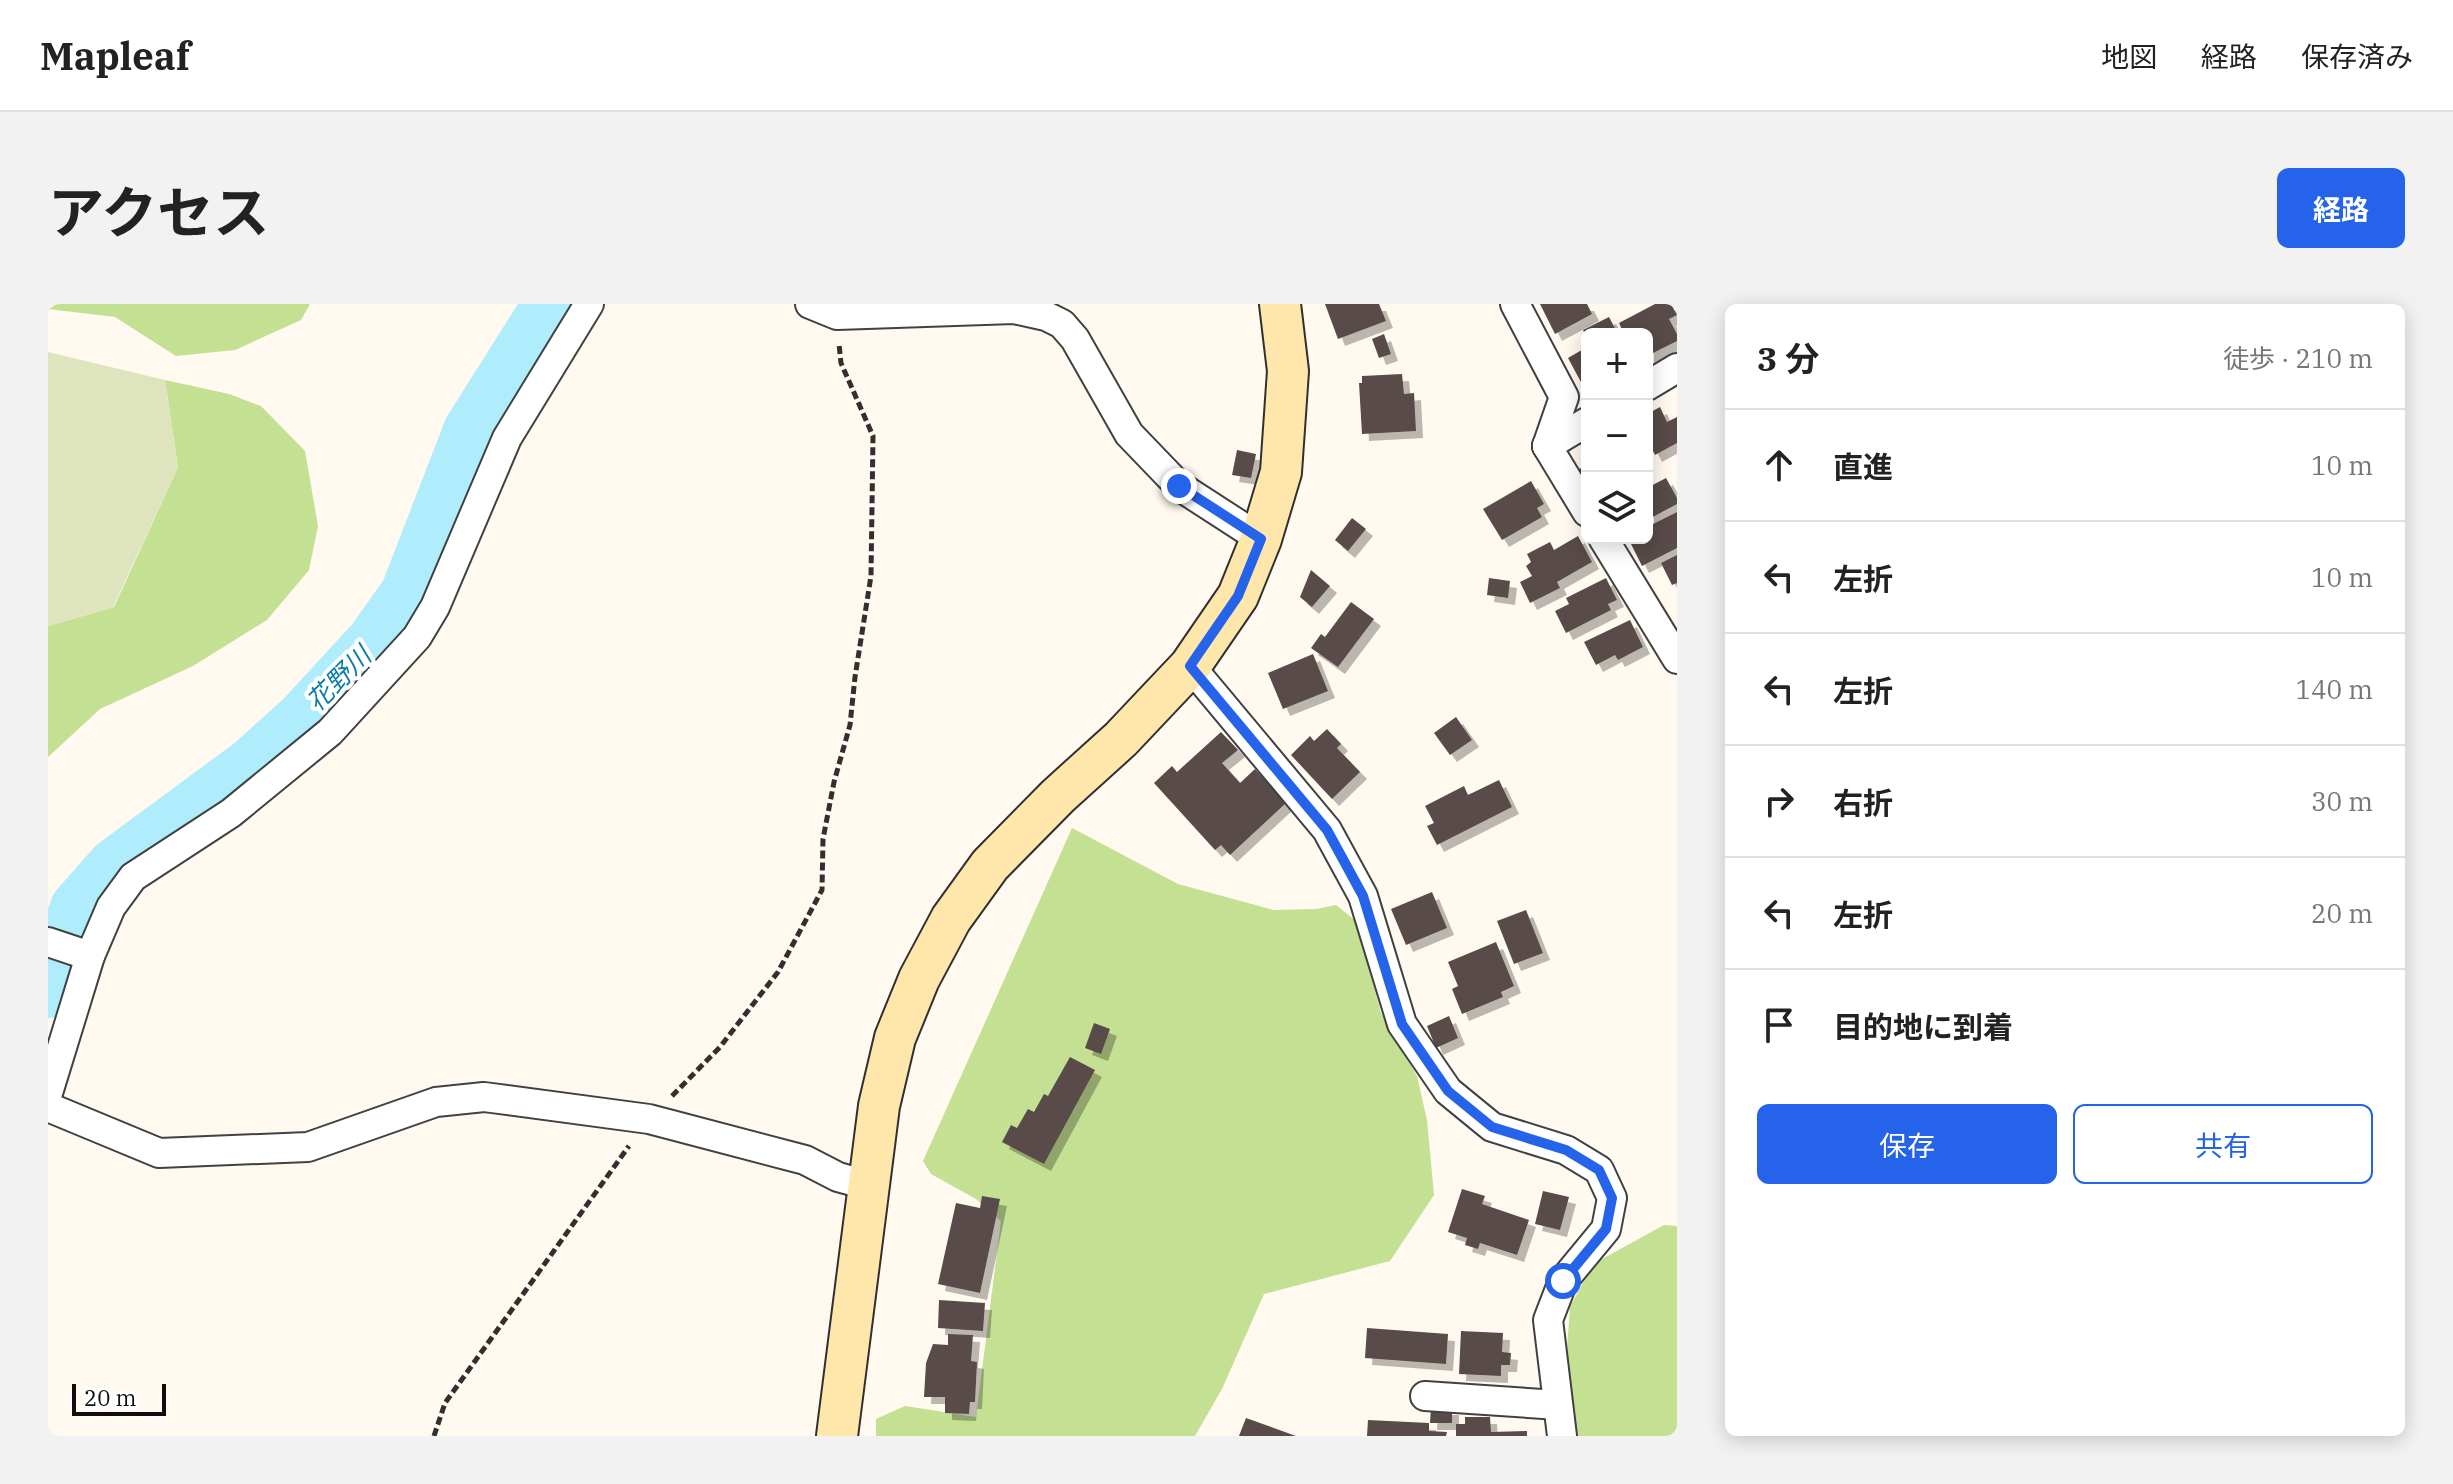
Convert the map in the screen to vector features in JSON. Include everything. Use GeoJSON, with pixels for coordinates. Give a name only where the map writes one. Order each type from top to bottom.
{"type":"FeatureCollection","features":[{"type":"Feature","properties":{"kind":"street"},"geometry":{"type":"LineString","coordinates":[[48,1093],[90,956],[111,907],[133,877],[231,813],[330,732],[417,637],[435,607],[507,438],[589,304]]}},
{"type":"Feature","properties":{"kind":"street"},"geometry":{"type":"LineString","coordinates":[[810,304],[837,315],[1014,309],[1046,316],[1062,324],[1075,339],[1129,434],[1179,486],[1261,539]]}},
{"type":"Feature","properties":{"kind":"street"},"geometry":{"type":"LineString","coordinates":[[837,1436],[867,1185],[879,1106],[895,1038],[919,979],[951,919],[990,865],[1058,796],[1121,739],[1190,666],[1238,596],[1261,539],[1281,472],[1288,371],[1280,304]]}},
{"type":"Feature","properties":{"kind":"street"},"geometry":{"type":"LineString","coordinates":[[1515,304],[1564,397],[1547,446]]}},
{"type":"Feature","properties":{"kind":"street"},"geometry":{"type":"LineString","coordinates":[[1653,382],[1677,368]]}},
{"type":"Feature","properties":{"kind":"street"},"geometry":{"type":"LineString","coordinates":[[1547,446],[1581,426]]}},
{"type":"Feature","properties":{"kind":"street"},"geometry":{"type":"LineString","coordinates":[[1547,446],[1581,502]]}},
{"type":"Feature","properties":{"kind":"street"},"geometry":{"type":"LineString","coordinates":[[1607,544],[1677,659]]}},
{"type":"Feature","properties":{"kind":"street"},"geometry":{"type":"LineString","coordinates":[[1190,666],[1327,830],[1363,896],[1402,1024],[1448,1091],[1492,1127],[1566,1150],[1599,1170],[1612,1198],[1606,1229],[1563,1281],[1548,1320],[1562,1436]]}},
{"type":"Feature","properties":{"kind":"street"},"geometry":{"type":"LineString","coordinates":[[48,942],[90,956]]}},
{"type":"Feature","properties":{"kind":"street"},"geometry":{"type":"LineString","coordinates":[[48,1107],[159,1153],[308,1147],[436,1102],[484,1097],[649,1119],[805,1160],[838,1177],[867,1185]]}},
{"type":"Feature","properties":{"kind":"street"},"geometry":{"type":"LineString","coordinates":[[1425,1396],[1558,1405]]}},
{"type":"Feature","properties":{"kind":"path"},"geometry":{"type":"LineString","coordinates":[[434,1436],[445,1403],[649,1119],[720,1047],[778,972],[822,890],[823,839],[834,782],[850,725],[871,576],[873,436],[841,363],[837,315]]}},
{"type":"Feature","properties":{"kind":"green space"},"geometry":{"type":"Polygon","coordinates":[[[48,304],[310,304],[301,320],[235,350],[176,356],[115,317],[48,309],[48,304]]]}},
{"type":"Feature","properties":{"kind":"green space"},"geometry":{"type":"Polygon","coordinates":[[[48,352],[165,380],[178,467],[113,607],[48,626],[48,352]]]}},
{"type":"Feature","properties":{"kind":"green space"},"geometry":{"type":"Polygon","coordinates":[[[165,380],[229,394],[261,406],[305,451],[318,526],[309,570],[267,620],[193,666],[100,709],[48,757],[48,626],[114,607],[178,467],[165,380]]]}},
{"type":"Feature","properties":{"kind":"green space"},"geometry":{"type":"Polygon","coordinates":[[[1072,828],[1178,884],[1274,910],[1336,905],[1356,921],[1381,1013],[1417,1076],[1427,1120],[1434,1195],[1390,1261],[1264,1294],[1222,1389],[1195,1436],[876,1436],[876,1419],[905,1406],[976,1417],[1001,1221],[976,1199],[931,1174],[923,1161],[1072,828]]]}},
{"type":"Feature","properties":{"kind":"green space"},"geometry":{"type":"Polygon","coordinates":[[[1664,1225],[1677,1226],[1677,1436],[1575,1436],[1566,1362],[1570,1307],[1593,1264],[1664,1225]]]}},
{"type":"Feature","properties":{"kind":"building"},"geometry":{"type":"Polygon","coordinates":[[[1325,304],[1379,304],[1386,321],[1338,339],[1325,304]]]}},
{"type":"Feature","properties":{"kind":"building"},"geometry":{"type":"Polygon","coordinates":[[[1540,304],[1587,304],[1592,314],[1555,334],[1540,304]]]}},
{"type":"Feature","properties":{"kind":"building"},"geometry":{"type":"Polygon","coordinates":[[[1655,304],[1671,304],[1677,315],[1669,319],[1677,341],[1653,353],[1653,328],[1621,328],[1619,323],[1655,304]]]}},
{"type":"Feature","properties":{"kind":"building"},"geometry":{"type":"Polygon","coordinates":[[[1609,317],[1615,328],[1587,328],[1609,317]]]}},
{"type":"Feature","properties":{"kind":"building"},"geometry":{"type":"Polygon","coordinates":[[[1384,334],[1391,354],[1379,358],[1372,339],[1384,334]]]}},
{"type":"Feature","properties":{"kind":"building"},"geometry":{"type":"Polygon","coordinates":[[[1581,350],[1581,382],[1568,358],[1581,350]]]}},
{"type":"Feature","properties":{"kind":"building"},"geometry":{"type":"Polygon","coordinates":[[[1402,374],[1404,394],[1414,393],[1416,431],[1362,434],[1359,383],[1362,383],[1362,376],[1402,374]]]}},
{"type":"Feature","properties":{"kind":"building"},"geometry":{"type":"Polygon","coordinates":[[[1660,407],[1667,422],[1677,417],[1677,443],[1655,455],[1653,451],[1653,411],[1660,407]]]}},
{"type":"Feature","properties":{"kind":"building"},"geometry":{"type":"Polygon","coordinates":[[[1237,450],[1256,454],[1251,478],[1232,475],[1237,450]]]}},
{"type":"Feature","properties":{"kind":"building"},"geometry":{"type":"Polygon","coordinates":[[[1666,478],[1677,504],[1653,517],[1653,485],[1666,478]]]}},
{"type":"Feature","properties":{"kind":"building"},"geometry":{"type":"Polygon","coordinates":[[[1531,481],[1544,504],[1537,508],[1542,517],[1502,540],[1483,509],[1531,481]]]}},
{"type":"Feature","properties":{"kind":"building"},"geometry":{"type":"Polygon","coordinates":[[[1677,512],[1677,548],[1642,566],[1631,544],[1653,544],[1653,524],[1677,512]]]}},
{"type":"Feature","properties":{"kind":"building"},"geometry":{"type":"Polygon","coordinates":[[[1352,518],[1366,529],[1348,551],[1335,540],[1352,518]]]}},
{"type":"Feature","properties":{"kind":"building"},"geometry":{"type":"Polygon","coordinates":[[[1578,536],[1592,562],[1557,582],[1560,588],[1530,603],[1520,582],[1532,576],[1526,566],[1531,562],[1527,554],[1550,542],[1554,550],[1578,536]]]}},
{"type":"Feature","properties":{"kind":"building"},"geometry":{"type":"Polygon","coordinates":[[[1677,555],[1677,583],[1672,585],[1661,563],[1677,555]]]}},
{"type":"Feature","properties":{"kind":"building"},"geometry":{"type":"Polygon","coordinates":[[[1311,570],[1330,586],[1312,607],[1300,597],[1311,570]]]}},
{"type":"Feature","properties":{"kind":"building"},"geometry":{"type":"Polygon","coordinates":[[[1489,578],[1510,581],[1508,598],[1487,595],[1489,578]]]}},
{"type":"Feature","properties":{"kind":"building"},"geometry":{"type":"Polygon","coordinates":[[[1606,578],[1617,600],[1608,604],[1611,610],[1566,633],[1555,611],[1569,604],[1566,598],[1606,578]]]}},
{"type":"Feature","properties":{"kind":"building"},"geometry":{"type":"Polygon","coordinates":[[[1351,602],[1374,619],[1338,667],[1311,648],[1321,634],[1325,637],[1351,602]]]}},
{"type":"Feature","properties":{"kind":"building"},"geometry":{"type":"Polygon","coordinates":[[[1630,620],[1643,647],[1618,660],[1615,655],[1596,665],[1584,642],[1630,620]]]}},
{"type":"Feature","properties":{"kind":"building"},"geometry":{"type":"Polygon","coordinates":[[[1313,654],[1328,691],[1283,709],[1268,673],[1313,654]]]}},
{"type":"Feature","properties":{"kind":"building"},"geometry":{"type":"Polygon","coordinates":[[[1456,717],[1472,740],[1450,755],[1434,733],[1456,717]]]}},
{"type":"Feature","properties":{"kind":"building"},"geometry":{"type":"Polygon","coordinates":[[[1327,729],[1341,744],[1337,748],[1360,772],[1332,799],[1291,755],[1310,736],[1314,741],[1327,729]]]}},
{"type":"Feature","properties":{"kind":"building"},"geometry":{"type":"Polygon","coordinates":[[[1221,732],[1238,750],[1222,763],[1240,783],[1255,769],[1286,803],[1230,855],[1221,845],[1215,850],[1154,783],[1172,766],[1177,772],[1221,732]]]}},
{"type":"Feature","properties":{"kind":"building"},"geometry":{"type":"Polygon","coordinates":[[[1499,780],[1512,807],[1437,845],[1427,826],[1434,823],[1425,806],[1464,786],[1468,795],[1499,780]]]}},
{"type":"Feature","properties":{"kind":"building"},"geometry":{"type":"Polygon","coordinates":[[[1432,892],[1447,928],[1406,945],[1391,909],[1432,892]]]}},
{"type":"Feature","properties":{"kind":"building"},"geometry":{"type":"Polygon","coordinates":[[[1526,910],[1543,953],[1514,964],[1497,921],[1526,910]]]}},
{"type":"Feature","properties":{"kind":"building"},"geometry":{"type":"Polygon","coordinates":[[[1496,942],[1514,986],[1501,992],[1503,997],[1462,1014],[1452,989],[1458,986],[1448,962],[1496,942]]]}},
{"type":"Feature","properties":{"kind":"building"},"geometry":{"type":"Polygon","coordinates":[[[1449,1016],[1458,1038],[1436,1048],[1427,1026],[1449,1016]]]}},
{"type":"Feature","properties":{"kind":"building"},"geometry":{"type":"Polygon","coordinates":[[[1094,1023],[1110,1029],[1101,1054],[1085,1048],[1094,1023]]]}},
{"type":"Feature","properties":{"kind":"building"},"geometry":{"type":"Polygon","coordinates":[[[1070,1057],[1095,1070],[1044,1164],[1002,1142],[1011,1125],[1017,1128],[1028,1109],[1034,1112],[1044,1094],[1048,1096],[1070,1057]]]}},
{"type":"Feature","properties":{"kind":"building"},"geometry":{"type":"Polygon","coordinates":[[[1462,1189],[1485,1196],[1482,1204],[1529,1220],[1517,1255],[1480,1243],[1478,1249],[1465,1245],[1467,1238],[1448,1232],[1462,1189]]]}},
{"type":"Feature","properties":{"kind":"building"},"geometry":{"type":"Polygon","coordinates":[[[1543,1191],[1569,1197],[1560,1230],[1535,1224],[1543,1191]]]}},
{"type":"Feature","properties":{"kind":"building"},"geometry":{"type":"Polygon","coordinates":[[[982,1196],[1000,1199],[980,1293],[938,1284],[956,1203],[980,1208],[982,1196]]]}},
{"type":"Feature","properties":{"kind":"building"},"geometry":{"type":"Polygon","coordinates":[[[939,1300],[985,1303],[983,1331],[938,1328],[939,1300]]]}},
{"type":"Feature","properties":{"kind":"building"},"geometry":{"type":"Polygon","coordinates":[[[1367,1328],[1448,1334],[1446,1364],[1365,1358],[1367,1328]]]}},
{"type":"Feature","properties":{"kind":"building"},"geometry":{"type":"Polygon","coordinates":[[[1461,1331],[1503,1333],[1502,1352],[1511,1353],[1510,1365],[1501,1365],[1501,1376],[1459,1374],[1461,1331]]]}},
{"type":"Feature","properties":{"kind":"building"},"geometry":{"type":"Polygon","coordinates":[[[948,1334],[973,1335],[971,1361],[977,1362],[975,1402],[970,1402],[969,1414],[945,1413],[945,1397],[924,1397],[926,1363],[933,1344],[948,1345],[948,1334]]]}},
{"type":"Feature","properties":{"kind":"building"},"geometry":{"type":"Polygon","coordinates":[[[1431,1408],[1452,1408],[1452,1423],[1430,1423],[1431,1408]]]}},
{"type":"Feature","properties":{"kind":"building"},"geometry":{"type":"Polygon","coordinates":[[[1465,1417],[1490,1417],[1491,1432],[1527,1431],[1527,1436],[1456,1436],[1456,1424],[1465,1424],[1465,1417]]]}},
{"type":"Feature","properties":{"kind":"building"},"geometry":{"type":"Polygon","coordinates":[[[1246,1418],[1296,1436],[1239,1436],[1246,1418]]]}},
{"type":"Feature","properties":{"kind":"building"},"geometry":{"type":"Polygon","coordinates":[[[1368,1420],[1429,1423],[1429,1431],[1447,1432],[1446,1436],[1367,1436],[1368,1420]]]}},
{"type":"Feature","properties":{"kind":"waterway","name":"花野川"},"geometry":{"type":"LineString","coordinates":[[48,990],[78,908],[115,866],[252,765],[303,719],[374,642],[408,594],[471,431],[551,304]]}},
{"type":"Feature","properties":{"kind":"route"},"geometry":{"type":"LineString","coordinates":[[1179,486],[1261,539],[1238,596],[1190,666],[1327,830],[1363,896],[1402,1024],[1448,1091],[1492,1127],[1566,1150],[1599,1170],[1612,1198],[1606,1229],[1563,1281]]}}]}
